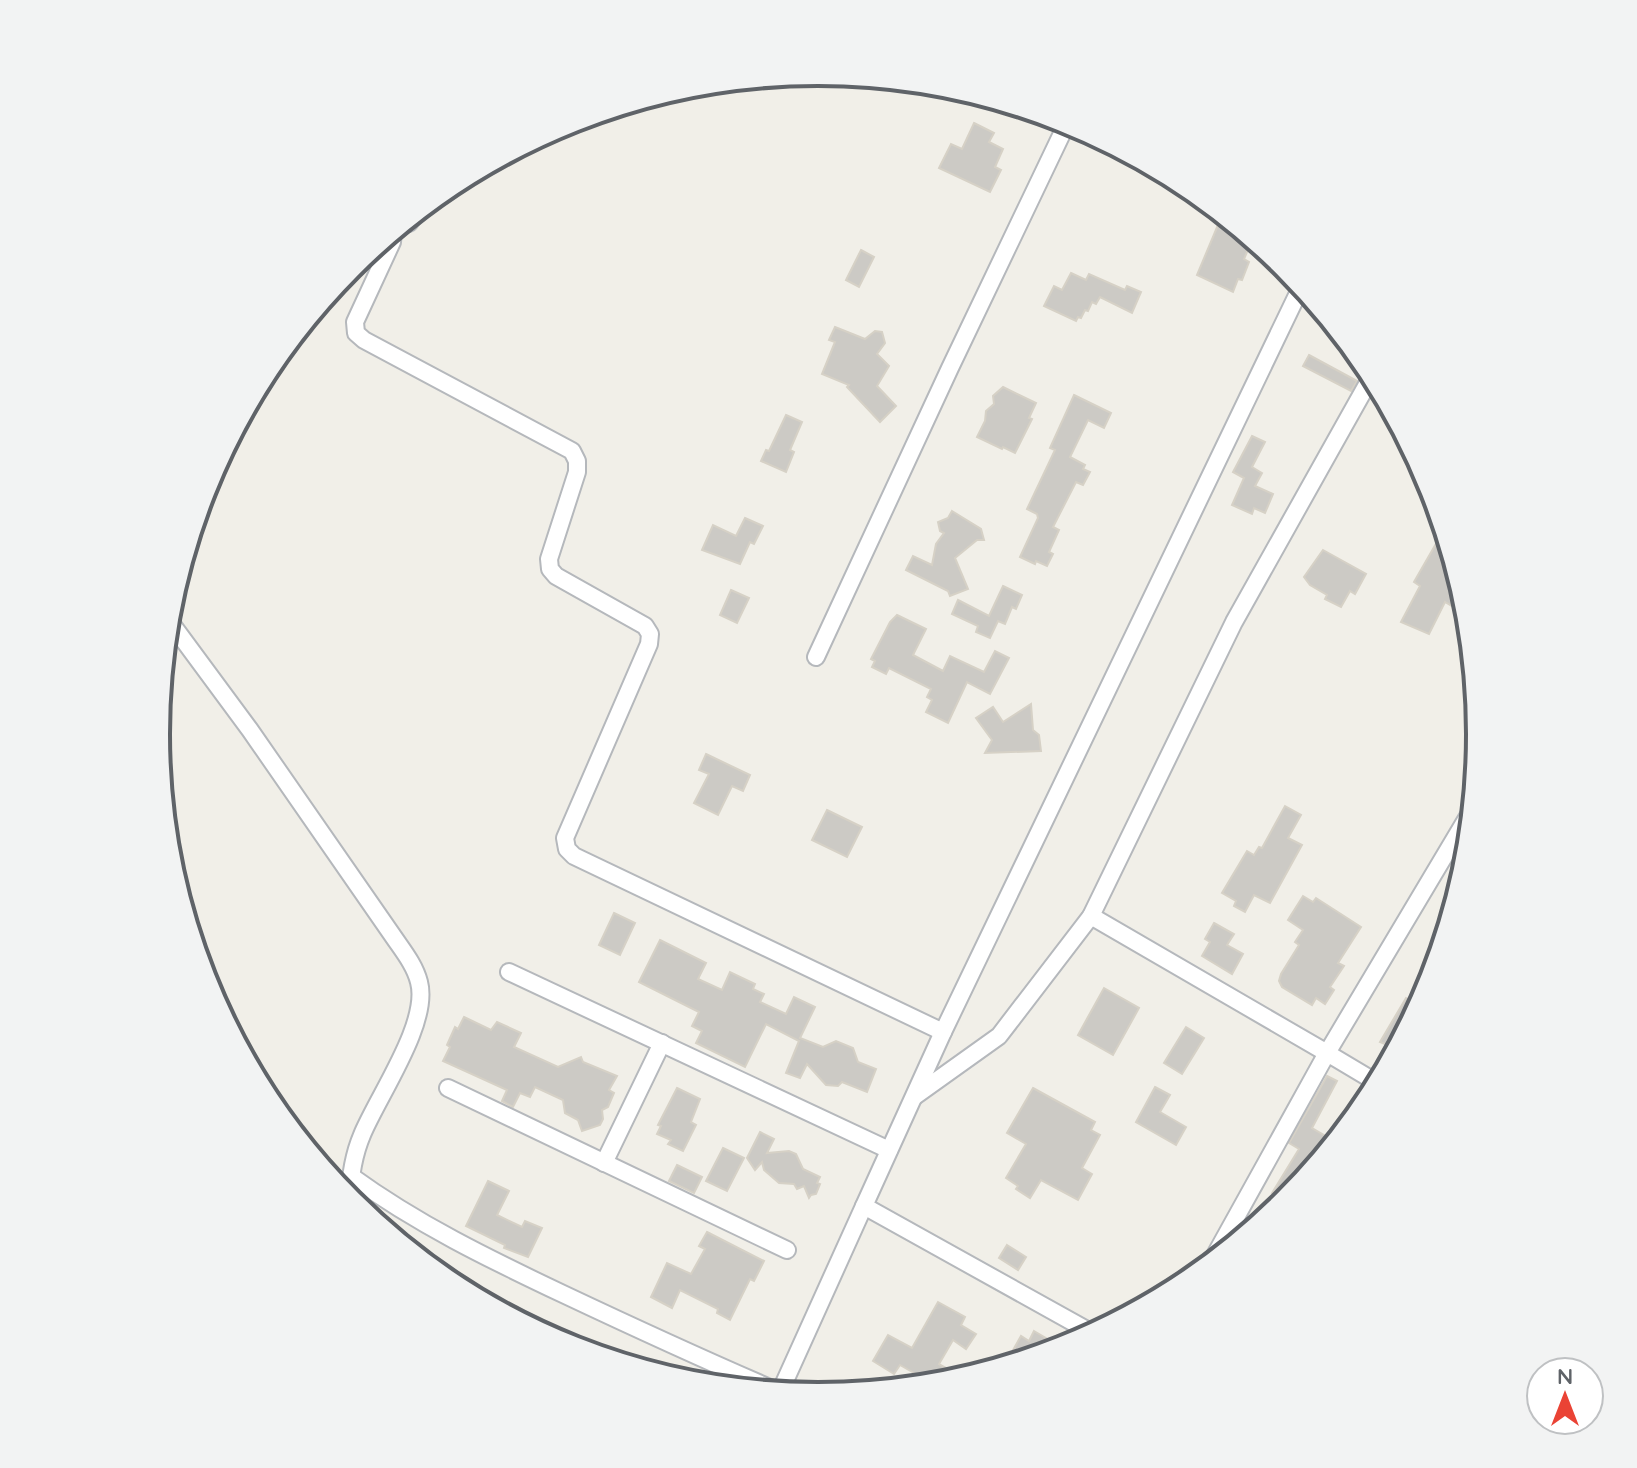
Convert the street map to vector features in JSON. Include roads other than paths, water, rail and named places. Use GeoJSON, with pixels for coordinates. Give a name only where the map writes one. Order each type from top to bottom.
{"type":"FeatureCollection","features":[{"type":"Feature","properties":{"kind":"street"},"geometry":{"type":"LineString","coordinates":[[816,657],[1062,133]]}},
{"type":"Feature","properties":{"kind":"street"},"geometry":{"type":"LineString","coordinates":[[389,249],[355,322],[356,333],[572,451],[577,461],[577,472],[549,559],[550,569],[556,576],[645,626],[650,634],[649,644],[565,838],[567,849],[574,856],[943,1032]]}},
{"type":"Feature","properties":{"kind":"street"},"geometry":{"type":"LineString","coordinates":[[785,1381],[943,1032],[1296,297]]}},
{"type":"Feature","properties":{"kind":"street"},"geometry":{"type":"LineString","coordinates":[[913,1097],[999,1036],[1091,916],[1234,622],[1366,387]]}},
{"type":"Feature","properties":{"kind":"street"},"geometry":{"type":"LineString","coordinates":[[179,633],[250,730],[395,939],[419,983],[415,1027],[360,1138],[351,1182]]}},
{"type":"Feature","properties":{"kind":"street"},"geometry":{"type":"LineString","coordinates":[[1224,1239],[1327,1053],[1459,832]]}},
{"type":"Feature","properties":{"kind":"street"},"geometry":{"type":"LineString","coordinates":[[1091,916],[1368,1077]]}},
{"type":"Feature","properties":{"kind":"street"},"geometry":{"type":"LineString","coordinates":[[509,972],[889,1150]]}},
{"type":"Feature","properties":{"kind":"street"},"geometry":{"type":"LineString","coordinates":[[604,1163],[662,1043]]}},
{"type":"Feature","properties":{"kind":"street"},"geometry":{"type":"LineString","coordinates":[[448,1088],[787,1250]]}},
{"type":"Feature","properties":{"kind":"street"},"geometry":{"type":"LineString","coordinates":[[351,1176],[389,1203],[460,1245],[671,1346],[745,1377]]}},
{"type":"Feature","properties":{"kind":"street"},"geometry":{"type":"LineString","coordinates":[[864,1206],[1080,1326]]}}]}
